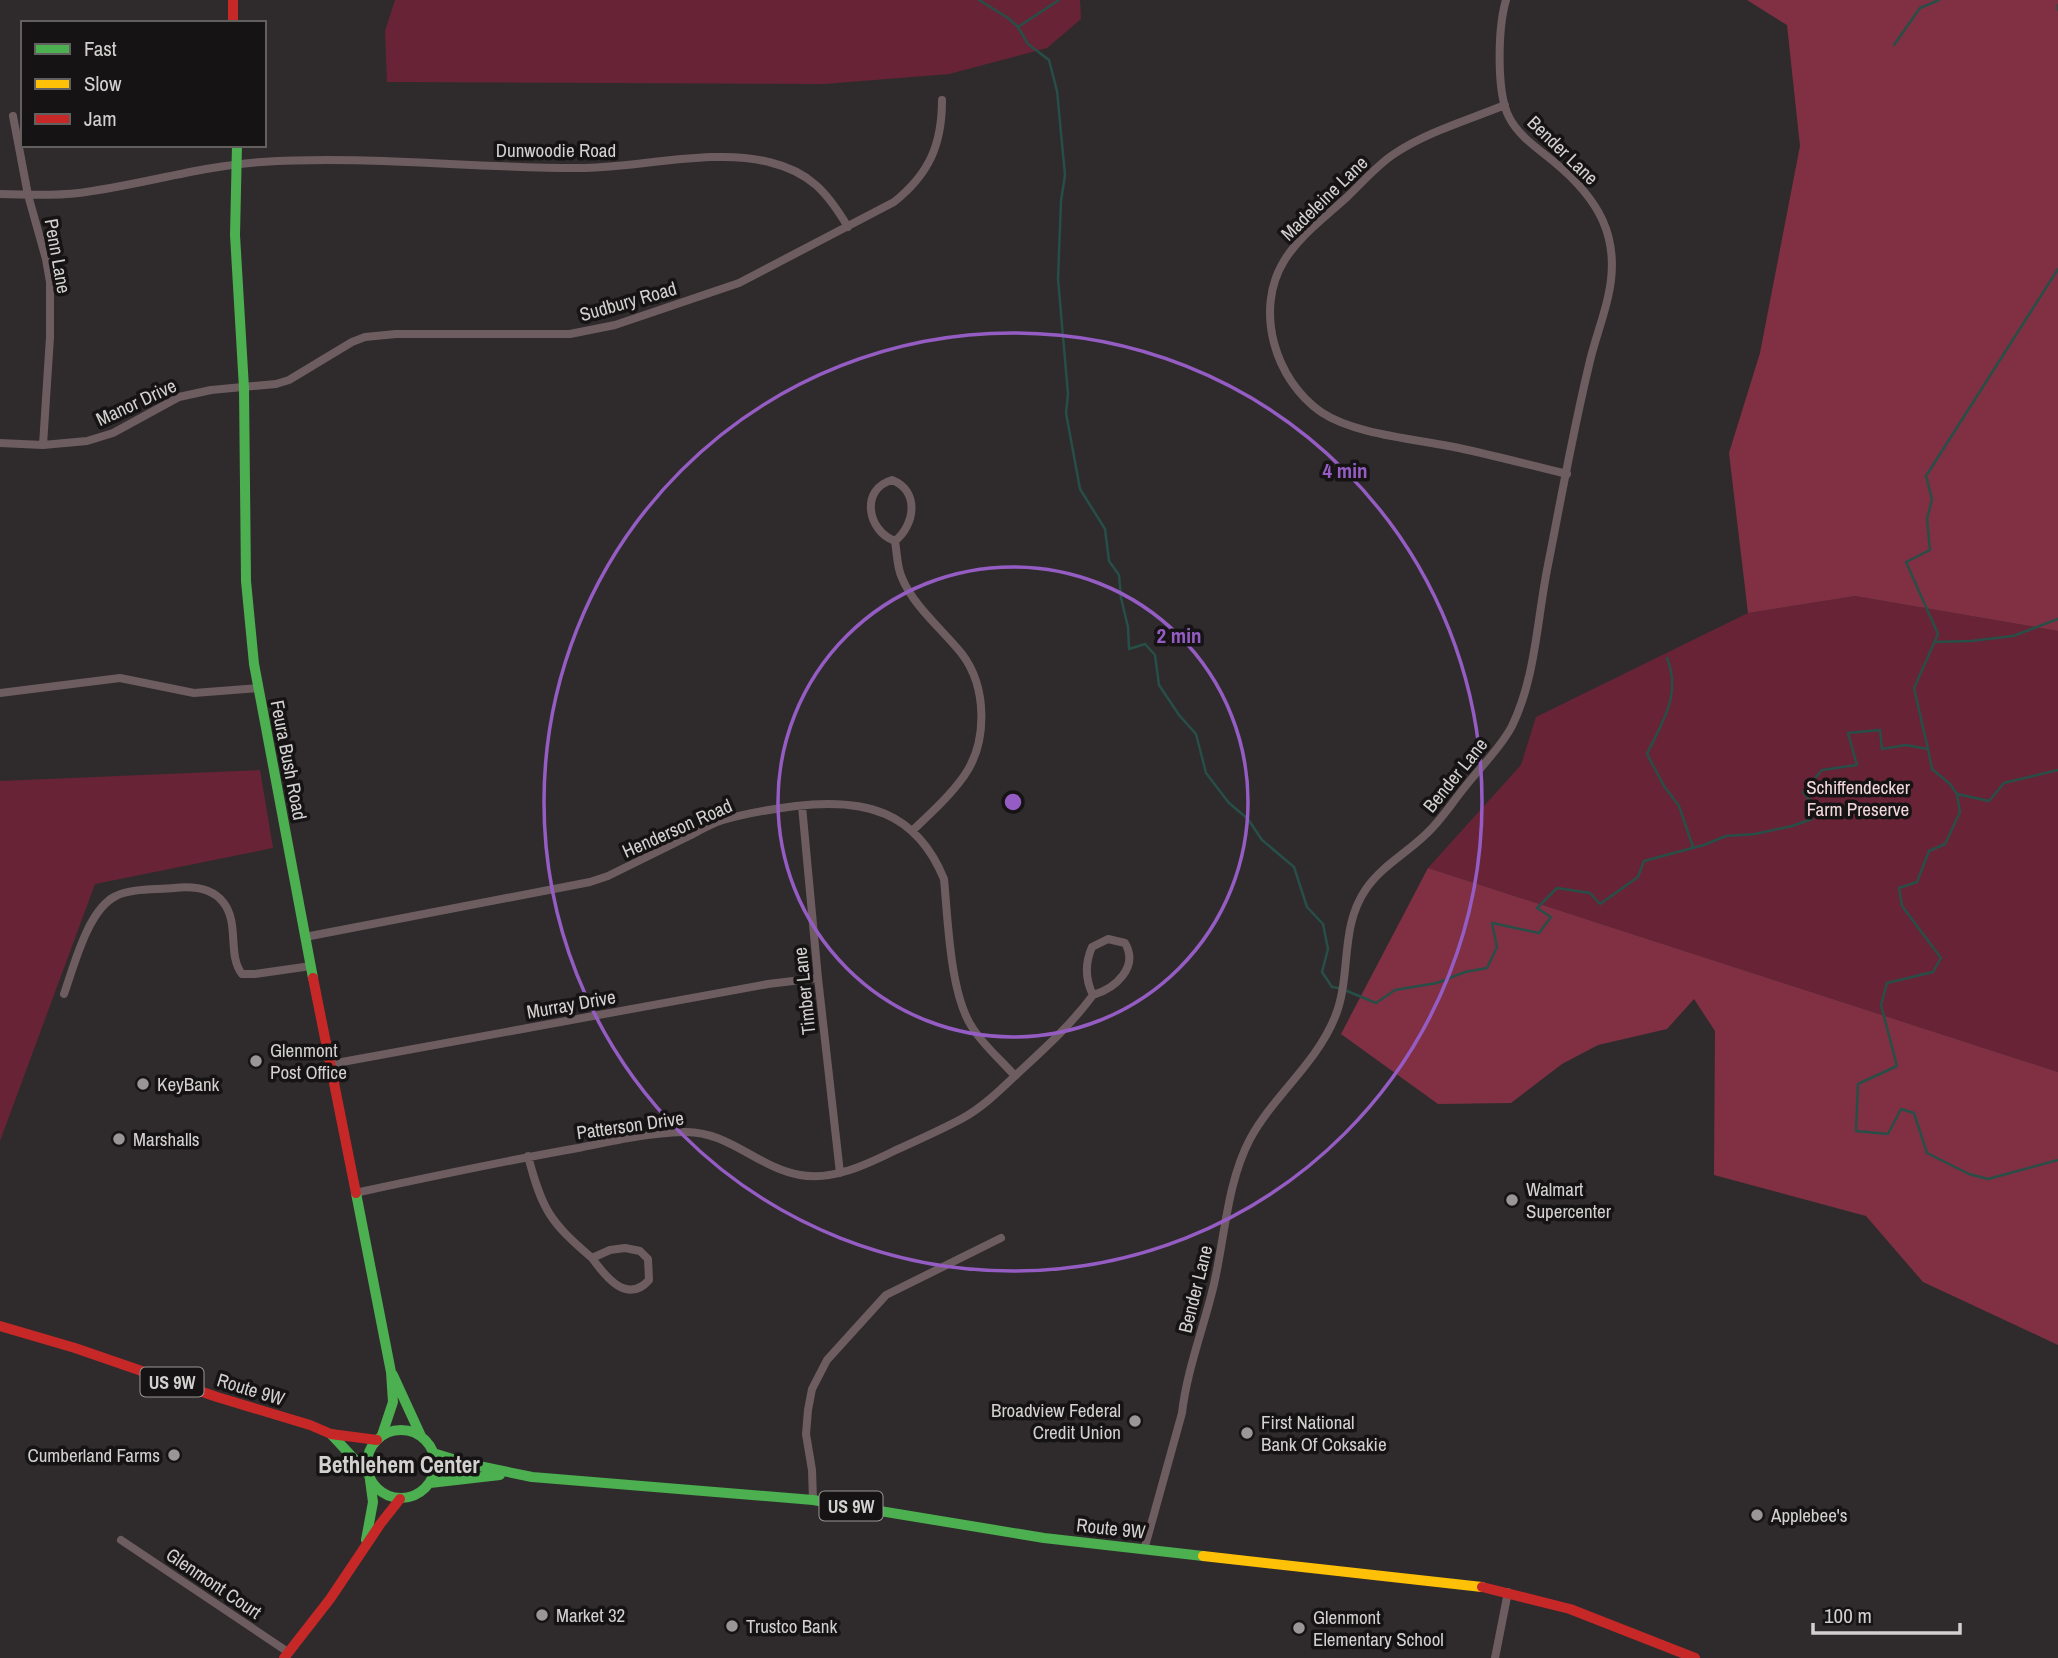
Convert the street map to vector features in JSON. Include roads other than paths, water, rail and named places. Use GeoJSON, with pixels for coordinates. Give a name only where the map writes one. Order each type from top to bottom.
{"type":"FeatureCollection","features":[{"type":"Feature","properties":{"kind":"main road"},"geometry":{"type":"LineString","coordinates":[[233,0],[233,21]]}},
{"type":"Feature","properties":{"kind":"main road","name":"Feura Bush Road"},"geometry":{"type":"LineString","coordinates":[[237,147],[235,235],[244,388],[246,581],[258,688],[391,1372],[393,1402],[379,1437]]}},
{"type":"Feature","properties":{"kind":"main road","name":"Route 9W"},"geometry":{"type":"LineString","coordinates":[[0,1326],[75,1348],[227,1400],[310,1424],[331,1434],[379,1437]]}},
{"type":"Feature","properties":{"kind":"main road","name":"Feura Bush Road"},"geometry":{"type":"LineString","coordinates":[[391,1372],[421,1436]]}},
{"type":"Feature","properties":{"kind":"main road"},"geometry":{"type":"LineString","coordinates":[[362,1552],[373,1502],[369,1478],[368,1456],[379,1437],[402,1430],[421,1436],[433,1452],[434,1473],[422,1491],[412,1497],[400,1499],[383,1493],[369,1478]]}},
{"type":"Feature","properties":{"kind":"main road","name":"Route 9W"},"geometry":{"type":"LineString","coordinates":[[331,1434],[369,1478]]}},
{"type":"Feature","properties":{"kind":"main road","name":"Route 9W"},"geometry":{"type":"LineString","coordinates":[[433,1452],[452,1460],[514,1474],[813,1500],[1044,1538],[1427,1580],[1508,1592],[1570,1609],[1695,1658]]}},
{"type":"Feature","properties":{"kind":"main road","name":"Route 9W"},"geometry":{"type":"LineString","coordinates":[[429,1483],[514,1474]]}},
{"type":"Feature","properties":{"kind":"main road"},"geometry":{"type":"LineString","coordinates":[[286,1655],[330,1599],[400,1499]]}},
{"type":"Feature","properties":{"kind":"street","name":"Bender Lane"},"geometry":{"type":"LineString","coordinates":[[1144,1549],[1182,1413],[1185,1390],[1205,1316],[1240,1160],[1259,1123],[1311,1058],[1335,1018],[1343,988],[1350,922],[1359,900],[1373,879],[1437,823],[1505,738],[1515,719],[1532,659],[1548,562],[1586,379],[1609,294],[1611,244],[1602,217],[1585,192],[1520,132],[1509,117],[1505,105],[1500,42],[1506,0]]}},
{"type":"Feature","properties":{"kind":"street","name":"Sudbury Road"},"geometry":{"type":"LineString","coordinates":[[244,388],[289,380],[352,342],[374,336],[569,334],[615,325],[738,283],[894,202],[905,193],[920,175],[939,139],[942,100]]}},
{"type":"Feature","properties":{"kind":"street","name":"Madeleine Lane"},"geometry":{"type":"LineString","coordinates":[[1505,105],[1413,142],[1391,156],[1299,241],[1284,261],[1275,281],[1270,306],[1271,330],[1278,356],[1289,379],[1322,413],[1347,425],[1567,474]]}},
{"type":"Feature","properties":{"kind":"street","name":"Penn Lane"},"geometry":{"type":"LineString","coordinates":[[13,116],[28,195],[46,259],[51,307],[43,445]]}},
{"type":"Feature","properties":{"kind":"street","name":"Dunwoodie Road"},"geometry":{"type":"LineString","coordinates":[[0,194],[78,193],[215,166],[298,160],[586,168],[687,159],[757,160],[790,168],[818,186],[831,199],[848,226]]}},
{"type":"Feature","properties":{"kind":"street","name":"Manor Drive"},"geometry":{"type":"LineString","coordinates":[[0,443],[43,445],[87,441],[113,433],[179,397],[211,390],[244,388]]}},
{"type":"Feature","properties":{"kind":"street"},"geometry":{"type":"LineString","coordinates":[[892,480],[908,491],[912,508],[908,527],[895,541],[879,532],[874,524],[870,506],[876,489],[892,480]]}},
{"type":"Feature","properties":{"kind":"street"},"geometry":{"type":"LineString","coordinates":[[895,541],[902,578],[918,603],[964,657],[977,683],[982,710],[978,744],[965,775],[912,831]]}},
{"type":"Feature","properties":{"kind":"street"},"geometry":{"type":"LineString","coordinates":[[0,693],[120,678],[194,692],[258,688]]}},
{"type":"Feature","properties":{"kind":"street","name":"Henderson Road"},"geometry":{"type":"LineString","coordinates":[[305,937],[590,882],[608,876],[721,821],[760,811],[842,803],[873,808],[912,831],[931,852],[944,879],[958,991],[964,1010],[972,1027],[1015,1076]]}},
{"type":"Feature","properties":{"kind":"street","name":"Timber Lane"},"geometry":{"type":"LineString","coordinates":[[802,806],[840,1173]]}},
{"type":"Feature","properties":{"kind":"street"},"geometry":{"type":"LineString","coordinates":[[64,993],[95,917],[112,898],[127,893],[193,887],[212,892],[229,910],[237,962],[242,974],[310,966]]}},
{"type":"Feature","properties":{"kind":"street","name":"Patterson Drive"},"geometry":{"type":"LineString","coordinates":[[355,1193],[528,1157],[661,1133],[687,1131],[724,1139],[779,1170],[801,1176],[819,1177],[840,1173],[875,1160],[965,1117],[999,1092],[1075,1020],[1093,995],[1108,988],[1125,974],[1130,958],[1125,943],[1108,939],[1092,947],[1087,968],[1093,995]]}},
{"type":"Feature","properties":{"kind":"street","name":"Murray Drive"},"geometry":{"type":"LineString","coordinates":[[331,1065],[755,986],[818,978]]}},
{"type":"Feature","properties":{"kind":"street"},"geometry":{"type":"LineString","coordinates":[[528,1157],[536,1187],[552,1221],[563,1233],[592,1258],[620,1288],[634,1289],[649,1280],[649,1259],[640,1251],[625,1248],[610,1250],[592,1258]]}},
{"type":"Feature","properties":{"kind":"street"},"geometry":{"type":"LineString","coordinates":[[813,1500],[812,1470],[806,1434],[807,1410],[812,1389],[827,1360],[886,1295],[1001,1238]]}},
{"type":"Feature","properties":{"kind":"street","name":"Glenmont Court"},"geometry":{"type":"LineString","coordinates":[[121,1541],[286,1655]]}},
{"type":"Feature","properties":{"kind":"street"},"geometry":{"type":"LineString","coordinates":[[1495,1658],[1508,1592]]}},
{"type":"Feature","properties":{"kind":"waterway"},"geometry":{"type":"LineString","coordinates":[[979,0],[1018,27]]}},
{"type":"Feature","properties":{"kind":"waterway"},"geometry":{"type":"LineString","coordinates":[[1059,0],[1018,27],[1028,44],[1049,60],[1057,91],[1065,175],[1061,201],[1058,279],[1068,394],[1066,413],[1080,489],[1105,529],[1109,561],[1119,575],[1129,649],[1145,644],[1155,655],[1159,685],[1179,715],[1196,734],[1206,773],[1229,803],[1248,819],[1262,840],[1294,867],[1307,907],[1323,924],[1328,949],[1322,972],[1332,987],[1338,988]]}},
{"type":"Feature","properties":{"kind":"waterway"},"geometry":{"type":"LineString","coordinates":[[1894,45],[1920,8],[1939,0]]}},
{"type":"Feature","properties":{"kind":"waterway"},"geometry":{"type":"LineString","coordinates":[[2058,5],[2058,10]]}},
{"type":"Feature","properties":{"kind":"waterway"},"geometry":{"type":"LineString","coordinates":[[1928,749],[1914,688],[1938,634],[1906,562],[1930,550],[1927,519],[1932,499],[1926,476],[2058,269]]}},
{"type":"Feature","properties":{"kind":"waterway"},"geometry":{"type":"LineString","coordinates":[[1935,642],[2013,636],[2058,619]]}},
{"type":"Feature","properties":{"kind":"waterway"},"geometry":{"type":"LineString","coordinates":[[1667,658],[1671,671],[1671,696],[1664,719],[1647,754],[1664,786],[1679,806],[1693,847]]}},
{"type":"Feature","properties":{"kind":"waterway"},"geometry":{"type":"LineString","coordinates":[[1347,991],[1376,1003],[1395,990],[1437,983],[1465,972],[1487,968],[1497,947],[1492,923],[1539,933],[1551,917],[1537,908],[1557,888],[1590,893],[1600,904],[1638,877],[1644,861],[1704,845],[1726,836],[1755,834],[1812,819],[1814,806],[1803,792],[1822,770],[1857,765],[1848,733],[1880,730],[1882,749],[1906,745],[1928,749],[1932,769],[1950,784],[1957,794],[1960,812],[1945,844],[1929,851],[1917,882],[1899,888],[1902,906],[1941,958],[1933,972],[1887,983],[1881,1005],[1897,1066],[1858,1084],[1856,1131],[1888,1134],[1901,1109],[1914,1113],[1927,1153],[1969,1174],[1988,1179],[2058,1160]]}},
{"type":"Feature","properties":{"kind":"waterway"},"geometry":{"type":"LineString","coordinates":[[1957,794],[1989,801],[2004,783],[2058,770]]}},
{"type":"Feature","properties":{"kind":"place","name":"Glenmont Post Office"},"geometry":{"type":"Point","coordinates":[256,1061]}},
{"type":"Feature","properties":{"kind":"place","name":"KeyBank"},"geometry":{"type":"Point","coordinates":[143,1084]}},
{"type":"Feature","properties":{"kind":"place","name":"Marshalls"},"geometry":{"type":"Point","coordinates":[119,1139]}},
{"type":"Feature","properties":{"kind":"place","name":"Walmart Supercenter"},"geometry":{"type":"Point","coordinates":[1512,1200]}},
{"type":"Feature","properties":{"kind":"place","name":"Broadview Federal Credit Union"},"geometry":{"type":"Point","coordinates":[1135,1421]}},
{"type":"Feature","properties":{"kind":"place","name":"First National Bank Of Coksakie"},"geometry":{"type":"Point","coordinates":[1247,1433]}},
{"type":"Feature","properties":{"kind":"place","name":"Cumberland Farms"},"geometry":{"type":"Point","coordinates":[174,1455]}},
{"type":"Feature","properties":{"kind":"place","name":"Applebee's"},"geometry":{"type":"Point","coordinates":[1757,1515]}},
{"type":"Feature","properties":{"kind":"place","name":"Market 32"},"geometry":{"type":"Point","coordinates":[542,1615]}},
{"type":"Feature","properties":{"kind":"place","name":"Trustco Bank"},"geometry":{"type":"Point","coordinates":[732,1626]}},
{"type":"Feature","properties":{"kind":"place","name":"Glenmont Elementary School"},"geometry":{"type":"Point","coordinates":[1299,1628]}},
{"type":"Feature","properties":{"kind":"district","name":"Bethlehem Center"},"geometry":{"type":"Point","coordinates":[399,1464]}},
{"type":"Feature","properties":{"kind":"park label","name":"Schiffendecker Farm Preserve"},"geometry":{"type":"Point","coordinates":[1858,798]}}]}
